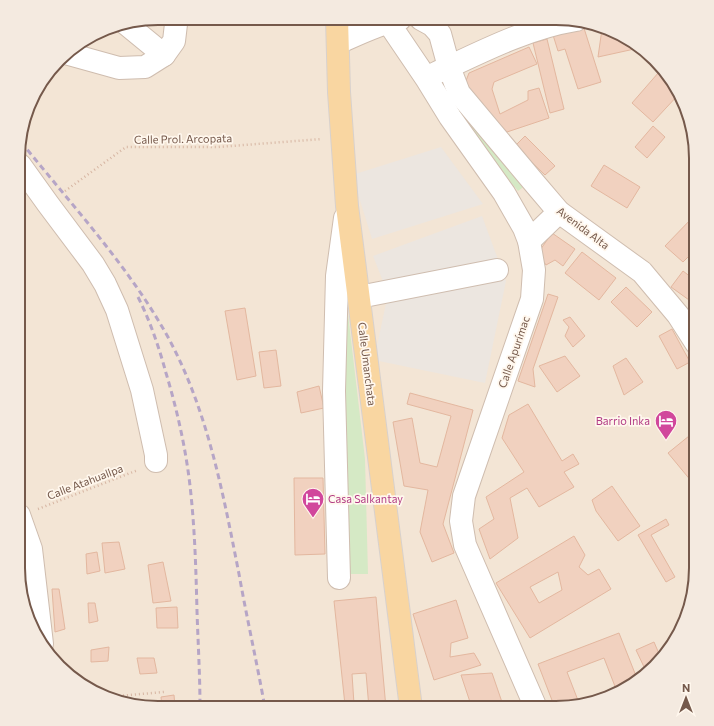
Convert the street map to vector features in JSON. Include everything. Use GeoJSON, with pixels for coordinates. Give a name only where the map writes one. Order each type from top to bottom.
{"type":"FeatureCollection","features":[{"type":"Feature","properties":{"kind":"main road","name":"Calle Umanchata"},"geometry":{"type":"LineString","coordinates":[[337,25],[342,138],[347,206],[410,701]]}},
{"type":"Feature","properties":{"kind":"street"},"geometry":{"type":"LineString","coordinates":[[73,55],[119,68],[145,67],[164,55],[174,41],[176,25]]}},
{"type":"Feature","properties":{"kind":"street"},"geometry":{"type":"LineString","coordinates":[[338,43],[379,25]]}},
{"type":"Feature","properties":{"kind":"street","name":"Calle Apurímac"},"geometry":{"type":"LineString","coordinates":[[394,25],[450,117],[504,193],[524,228],[529,241],[534,270],[532,299],[464,496],[461,521],[465,545],[533,701]]}},
{"type":"Feature","properties":{"kind":"street","name":"Avenida Alta"},"geometry":{"type":"LineString","coordinates":[[432,25],[440,34],[449,67],[459,93],[559,212],[642,272],[678,315],[689,332]]}},
{"type":"Feature","properties":{"kind":"street"},"geometry":{"type":"LineString","coordinates":[[426,78],[511,39],[556,25]]}},
{"type":"Feature","properties":{"kind":"street"},"geometry":{"type":"LineString","coordinates":[[131,28],[164,55]]}},
{"type":"Feature","properties":{"kind":"street"},"geometry":{"type":"LineString","coordinates":[[25,172],[93,264],[105,284],[117,310],[142,390],[156,461]]}},
{"type":"Feature","properties":{"kind":"street"},"geometry":{"type":"LineString","coordinates":[[339,578],[335,376],[337,276],[347,206]]}},
{"type":"Feature","properties":{"kind":"street"},"geometry":{"type":"LineString","coordinates":[[529,241],[559,212]]}},
{"type":"Feature","properties":{"kind":"street"},"geometry":{"type":"LineString","coordinates":[[359,297],[497,270]]}},
{"type":"Feature","properties":{"kind":"street"},"geometry":{"type":"LineString","coordinates":[[25,532],[31,549],[40,629]]}},
{"type":"Feature","properties":{"kind":"path","name":"Calle Prol. Arcopata"},"geometry":{"type":"LineString","coordinates":[[25,211],[48,204],[126,147],[218,147],[342,138]]}},
{"type":"Feature","properties":{"kind":"path","name":"Calle Atahuallpa"},"geometry":{"type":"LineString","coordinates":[[25,514],[151,465],[156,461]]}},
{"type":"Feature","properties":{"kind":"path"},"geometry":{"type":"LineString","coordinates":[[122,696],[164,692]]}},
{"type":"Feature","properties":{"kind":"shaded area"},"geometry":{"type":"Polygon","coordinates":[[[140,26],[574,26],[599,32],[623,43],[644,58],[662,77],[671,91],[682,115],[689,149],[689,577],[682,611],[667,642],[650,662],[637,674],[607,691],[565,701],[149,701],[115,694],[84,679],[64,662],[52,649],[39,627],[32,611],[25,577],[26,140],[32,115],[43,91],[52,77],[70,58],[84,47],[107,35],[140,26]]]}},
{"type":"Feature","properties":{"kind":"shaded area"},"geometry":{"type":"Polygon","coordinates":[[[441,147],[483,204],[372,239],[352,175],[441,147]]]}},
{"type":"Feature","properties":{"kind":"shaded area"},"geometry":{"type":"Polygon","coordinates":[[[482,216],[506,281],[485,383],[374,360],[388,294],[373,256],[482,216]]]}},
{"type":"Feature","properties":{"kind":"green space"},"geometry":{"type":"Polygon","coordinates":[[[463,109],[526,185],[518,191],[455,115],[463,109]]]}},
{"type":"Feature","properties":{"kind":"green space"},"geometry":{"type":"Polygon","coordinates":[[[346,297],[365,459],[368,574],[350,574],[345,466],[346,297]]]}},
{"type":"Feature","properties":{"kind":"building"},"geometry":{"type":"Polygon","coordinates":[[[577,27],[584,28],[601,82],[578,89],[565,49],[558,51],[553,35],[577,27]]]}},
{"type":"Feature","properties":{"kind":"building"},"geometry":{"type":"Polygon","coordinates":[[[601,33],[633,49],[598,57],[601,33]]]}},
{"type":"Feature","properties":{"kind":"building"},"geometry":{"type":"Polygon","coordinates":[[[547,39],[564,109],[550,113],[533,43],[547,39]]]}},
{"type":"Feature","properties":{"kind":"building"},"geometry":{"type":"Polygon","coordinates":[[[529,47],[537,64],[494,82],[492,89],[500,114],[528,100],[528,91],[539,88],[549,118],[507,132],[464,86],[469,73],[529,47]]]}},
{"type":"Feature","properties":{"kind":"building"},"geometry":{"type":"Polygon","coordinates":[[[658,73],[675,99],[653,122],[632,103],[658,73]]]}},
{"type":"Feature","properties":{"kind":"building"},"geometry":{"type":"Polygon","coordinates":[[[653,126],[665,137],[647,158],[635,147],[653,126]]]}},
{"type":"Feature","properties":{"kind":"building"},"geometry":{"type":"Polygon","coordinates":[[[525,136],[555,166],[545,175],[515,146],[525,136]]]}},
{"type":"Feature","properties":{"kind":"building"},"geometry":{"type":"Polygon","coordinates":[[[604,165],[640,187],[627,208],[591,186],[604,165]]]}},
{"type":"Feature","properties":{"kind":"building"},"geometry":{"type":"Polygon","coordinates":[[[689,221],[689,256],[683,262],[665,246],[689,221]]]}},
{"type":"Feature","properties":{"kind":"building"},"geometry":{"type":"Polygon","coordinates":[[[552,233],[575,249],[563,266],[555,260],[546,265],[538,253],[552,233]]]}},
{"type":"Feature","properties":{"kind":"building"},"geometry":{"type":"Polygon","coordinates":[[[582,252],[616,278],[599,300],[565,273],[582,252]]]}},
{"type":"Feature","properties":{"kind":"building"},"geometry":{"type":"Polygon","coordinates":[[[683,271],[689,276],[689,300],[671,287],[683,271]]]}},
{"type":"Feature","properties":{"kind":"building"},"geometry":{"type":"Polygon","coordinates":[[[626,287],[652,312],[637,327],[611,302],[626,287]]]}},
{"type":"Feature","properties":{"kind":"building"},"geometry":{"type":"Polygon","coordinates":[[[548,294],[558,297],[533,369],[535,387],[518,381],[548,294]]]}},
{"type":"Feature","properties":{"kind":"building"},"geometry":{"type":"Polygon","coordinates":[[[245,308],[256,376],[237,380],[225,311],[245,308]]]}},
{"type":"Feature","properties":{"kind":"building"},"geometry":{"type":"Polygon","coordinates":[[[570,317],[585,336],[573,347],[565,336],[569,327],[563,320],[570,317]]]}},
{"type":"Feature","properties":{"kind":"building"},"geometry":{"type":"Polygon","coordinates":[[[672,329],[689,363],[677,369],[659,336],[672,329]]]}},
{"type":"Feature","properties":{"kind":"building"},"geometry":{"type":"Polygon","coordinates":[[[276,350],[281,386],[264,388],[259,352],[276,350]]]}},
{"type":"Feature","properties":{"kind":"building"},"geometry":{"type":"Polygon","coordinates":[[[565,356],[580,376],[557,392],[539,366],[565,356]]]}},
{"type":"Feature","properties":{"kind":"building"},"geometry":{"type":"Polygon","coordinates":[[[626,358],[643,382],[624,395],[613,366],[626,358]]]}},
{"type":"Feature","properties":{"kind":"building"},"geometry":{"type":"Polygon","coordinates":[[[319,386],[324,408],[301,413],[297,392],[319,386]]]}},
{"type":"Feature","properties":{"kind":"building"},"geometry":{"type":"Polygon","coordinates":[[[410,393],[473,410],[443,524],[454,553],[432,562],[420,532],[428,490],[404,486],[393,422],[412,418],[420,463],[437,467],[451,416],[407,404],[410,393]]]}},
{"type":"Feature","properties":{"kind":"building"},"geometry":{"type":"Polygon","coordinates":[[[528,404],[562,461],[573,454],[579,464],[564,472],[574,487],[539,507],[527,488],[510,498],[518,538],[490,559],[479,529],[494,519],[486,497],[524,472],[502,438],[509,415],[528,404]]]}},
{"type":"Feature","properties":{"kind":"building"},"geometry":{"type":"Polygon","coordinates":[[[689,436],[689,478],[668,453],[689,436]]]}},
{"type":"Feature","properties":{"kind":"building"},"geometry":{"type":"Polygon","coordinates":[[[294,478],[323,478],[325,554],[295,555],[294,478]]]}},
{"type":"Feature","properties":{"kind":"building"},"geometry":{"type":"Polygon","coordinates":[[[612,486],[640,526],[618,541],[596,511],[592,500],[612,486]]]}},
{"type":"Feature","properties":{"kind":"building"},"geometry":{"type":"Polygon","coordinates":[[[666,519],[669,525],[651,535],[675,577],[666,582],[638,535],[666,519]]]}},
{"type":"Feature","properties":{"kind":"building"},"geometry":{"type":"Polygon","coordinates":[[[574,536],[585,555],[579,567],[588,575],[599,569],[611,589],[530,638],[496,583],[574,536]],[[558,572],[530,587],[539,603],[562,590],[558,572]]]}},
{"type":"Feature","properties":{"kind":"building"},"geometry":{"type":"Polygon","coordinates":[[[119,542],[125,569],[105,573],[102,543],[119,542]]]}},
{"type":"Feature","properties":{"kind":"building"},"geometry":{"type":"Polygon","coordinates":[[[97,552],[100,571],[87,574],[86,554],[97,552]]]}},
{"type":"Feature","properties":{"kind":"building"},"geometry":{"type":"Polygon","coordinates":[[[163,562],[171,601],[153,603],[148,565],[163,562]]]}},
{"type":"Feature","properties":{"kind":"building"},"geometry":{"type":"Polygon","coordinates":[[[52,589],[59,589],[65,629],[55,632],[52,589]]]}},
{"type":"Feature","properties":{"kind":"building"},"geometry":{"type":"Polygon","coordinates":[[[376,597],[385,701],[368,701],[366,673],[352,674],[354,701],[345,701],[334,601],[376,597]]]}},
{"type":"Feature","properties":{"kind":"building"},"geometry":{"type":"Polygon","coordinates":[[[456,600],[468,638],[451,643],[450,657],[474,653],[481,665],[434,680],[413,614],[456,600]]]}},
{"type":"Feature","properties":{"kind":"building"},"geometry":{"type":"Polygon","coordinates":[[[88,603],[95,603],[98,621],[89,623],[88,603]]]}},
{"type":"Feature","properties":{"kind":"building"},"geometry":{"type":"Polygon","coordinates":[[[177,607],[178,628],[157,628],[156,608],[177,607]]]}},
{"type":"Feature","properties":{"kind":"building"},"geometry":{"type":"Polygon","coordinates":[[[619,633],[636,675],[615,687],[604,658],[567,672],[577,699],[552,701],[538,664],[619,633]]]}},
{"type":"Feature","properties":{"kind":"building"},"geometry":{"type":"Polygon","coordinates":[[[654,642],[659,653],[644,667],[636,650],[654,642]]]}},
{"type":"Feature","properties":{"kind":"building"},"geometry":{"type":"Polygon","coordinates":[[[109,647],[108,661],[91,662],[91,650],[109,647]]]}},
{"type":"Feature","properties":{"kind":"building"},"geometry":{"type":"Polygon","coordinates":[[[137,658],[154,658],[157,673],[140,674],[137,658]]]}},
{"type":"Feature","properties":{"kind":"building"},"geometry":{"type":"Polygon","coordinates":[[[492,673],[502,701],[470,701],[461,675],[492,673]]]}},
{"type":"Feature","properties":{"kind":"building"},"geometry":{"type":"Polygon","coordinates":[[[174,695],[174,701],[161,701],[161,697],[174,695]]]}},
{"type":"Feature","properties":{"kind":"railway"},"geometry":{"type":"LineString","coordinates":[[26,148],[131,279],[160,323],[183,367],[194,395],[213,454],[233,544],[264,701]]}},
{"type":"Feature","properties":{"kind":"railway"},"geometry":{"type":"LineString","coordinates":[[138,297],[150,325],[163,363],[178,418],[187,464],[194,539],[200,701]]}},
{"type":"Feature","properties":{"kind":"place","name":"Barrio Inka"},"geometry":{"type":"Point","coordinates":[666,440]}},
{"type":"Feature","properties":{"kind":"place","name":"Casa Salkantay"},"geometry":{"type":"Point","coordinates":[313,518]}}]}
